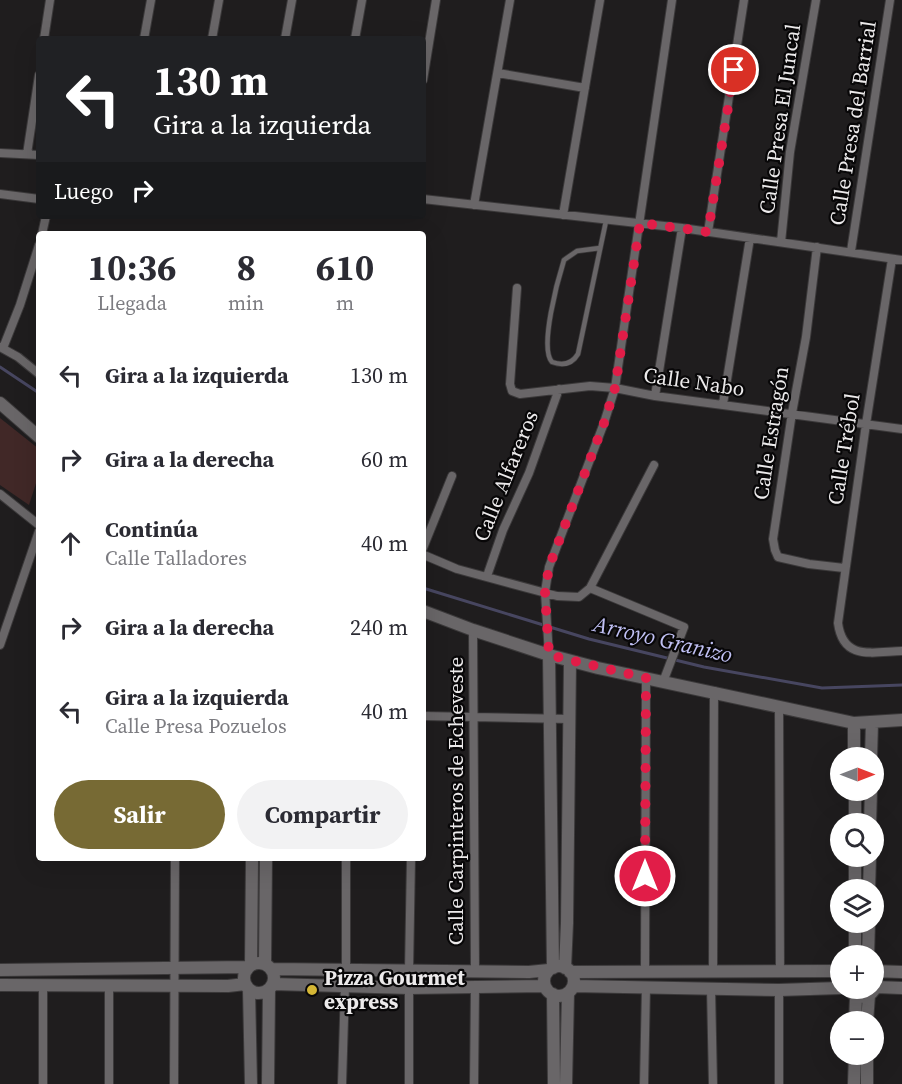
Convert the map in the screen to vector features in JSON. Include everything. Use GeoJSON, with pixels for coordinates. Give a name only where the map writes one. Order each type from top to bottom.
{"type":"FeatureCollection","features":[{"type":"Feature","properties":{"kind":"street"},"geometry":{"type":"LineString","coordinates":[[44,36],[50,0]]}},
{"type":"Feature","properties":{"kind":"street"},"geometry":{"type":"LineString","coordinates":[[145,36],[151,0]]}},
{"type":"Feature","properties":{"kind":"street"},"geometry":{"type":"LineString","coordinates":[[213,36],[219,0]]}},
{"type":"Feature","properties":{"kind":"street"},"geometry":{"type":"LineString","coordinates":[[286,36],[292,0]]}},
{"type":"Feature","properties":{"kind":"street"},"geometry":{"type":"LineString","coordinates":[[356,36],[362,0]]}},
{"type":"Feature","properties":{"kind":"street"},"geometry":{"type":"LineString","coordinates":[[426,62],[436,0]]}},
{"type":"Feature","properties":{"kind":"street"},"geometry":{"type":"LineString","coordinates":[[474,205],[510,0]]}},
{"type":"Feature","properties":{"kind":"street"},"geometry":{"type":"LineString","coordinates":[[563,215],[600,0]]}},
{"type":"Feature","properties":{"kind":"street"},"geometry":{"type":"LineString","coordinates":[[559,969],[545,596],[549,567],[615,388],[672,0]]}},
{"type":"Feature","properties":{"kind":"street"},"geometry":{"type":"LineString","coordinates":[[708,232],[744,0]]}},
{"type":"Feature","properties":{"kind":"street","name":"Calle Presa El Juncal"},"geometry":{"type":"LineString","coordinates":[[781,243],[790,152],[816,0]]}},
{"type":"Feature","properties":{"kind":"street","name":"Calle Presa del Barrial"},"geometry":{"type":"LineString","coordinates":[[851,252],[890,0]]}},
{"type":"Feature","properties":{"kind":"street"},"geometry":{"type":"LineString","coordinates":[[498,73],[585,88]]}},
{"type":"Feature","properties":{"kind":"street"},"geometry":{"type":"LineString","coordinates":[[27,154],[36,95]]}},
{"type":"Feature","properties":{"kind":"street"},"geometry":{"type":"LineString","coordinates":[[0,153],[36,155]]}},
{"type":"Feature","properties":{"kind":"street"},"geometry":{"type":"LineString","coordinates":[[0,194],[36,199]]}},
{"type":"Feature","properties":{"kind":"street"},"geometry":{"type":"LineString","coordinates":[[426,199],[682,228],[902,260]]}},
{"type":"Feature","properties":{"kind":"street"},"geometry":{"type":"LineString","coordinates":[[655,396],[682,228]]}},
{"type":"Feature","properties":{"kind":"street"},"geometry":{"type":"LineString","coordinates":[[723,404],[750,238]]}},
{"type":"Feature","properties":{"kind":"street","name":"Calle Estragón"},"geometry":{"type":"LineString","coordinates":[[817,247],[806,337],[775,524],[775,550],[778,557],[791,561],[844,568]]}},
{"type":"Feature","properties":{"kind":"street"},"geometry":{"type":"LineString","coordinates":[[36,254],[20,305],[1,347],[36,372]]}},
{"type":"Feature","properties":{"kind":"street","name":"Calle Trébol"},"geometry":{"type":"LineString","coordinates":[[892,259],[844,568],[838,623],[839,636],[844,645],[851,650],[902,651]]}},
{"type":"Feature","properties":{"kind":"street","name":"Calle Nabo"},"geometry":{"type":"LineString","coordinates":[[517,288],[510,384],[512,391],[520,394],[590,386],[615,388],[655,396],[902,429]]}},
{"type":"Feature","properties":{"kind":"street","name":"Calle Alfareros"},"geometry":{"type":"LineString","coordinates":[[487,576],[503,531],[529,473],[559,389]]}},
{"type":"Feature","properties":{"kind":"street"},"geometry":{"type":"LineString","coordinates":[[0,403],[36,434]]}},
{"type":"Feature","properties":{"kind":"street"},"geometry":{"type":"LineString","coordinates":[[426,555],[442,564],[487,576],[545,596],[579,597],[590,588],[654,465]]}},
{"type":"Feature","properties":{"kind":"street"},"geometry":{"type":"LineString","coordinates":[[426,545],[452,476]]}},
{"type":"Feature","properties":{"kind":"street"},"geometry":{"type":"LineString","coordinates":[[0,494],[36,523]]}},
{"type":"Feature","properties":{"kind":"street"},"geometry":{"type":"LineString","coordinates":[[0,645],[36,540]]}},
{"type":"Feature","properties":{"kind":"street"},"geometry":{"type":"LineString","coordinates":[[590,588],[683,626],[680,642],[663,682]]}},
{"type":"Feature","properties":{"kind":"street"},"geometry":{"type":"LineString","coordinates":[[426,612],[473,630],[570,661],[854,723],[902,720]]}},
{"type":"Feature","properties":{"kind":"street","name":"Calle Carpinteros de Echeveste"},"geometry":{"type":"LineString","coordinates":[[473,630],[475,971]]}},
{"type":"Feature","properties":{"kind":"street"},"geometry":{"type":"LineString","coordinates":[[554,1084],[549,990],[545,978],[559,969],[567,923],[570,661]]}},
{"type":"Feature","properties":{"kind":"street"},"geometry":{"type":"LineString","coordinates":[[645,972],[646,678]]}},
{"type":"Feature","properties":{"kind":"street"},"geometry":{"type":"LineString","coordinates":[[713,972],[714,691]]}},
{"type":"Feature","properties":{"kind":"street"},"geometry":{"type":"LineString","coordinates":[[779,707],[780,972]]}},
{"type":"Feature","properties":{"kind":"street"},"geometry":{"type":"LineString","coordinates":[[426,716],[569,719]]}},
{"type":"Feature","properties":{"kind":"street"},"geometry":{"type":"LineString","coordinates":[[871,747],[872,722]]}},
{"type":"Feature","properties":{"kind":"street"},"geometry":{"type":"LineString","coordinates":[[854,723],[854,747]]}},
{"type":"Feature","properties":{"kind":"street"},"geometry":{"type":"LineString","coordinates":[[174,1084],[175,861]]}},
{"type":"Feature","properties":{"kind":"street"},"geometry":{"type":"LineString","coordinates":[[251,1084],[247,987],[244,975],[250,966],[252,861]]}},
{"type":"Feature","properties":{"kind":"street"},"geometry":{"type":"LineString","coordinates":[[266,861],[268,966],[274,979],[271,987],[268,1084]]}},
{"type":"Feature","properties":{"kind":"street"},"geometry":{"type":"LineString","coordinates":[[346,861],[346,969]]}},
{"type":"Feature","properties":{"kind":"street"},"geometry":{"type":"LineString","coordinates":[[409,970],[411,861]]}},
{"type":"Feature","properties":{"kind":"street"},"geometry":{"type":"LineString","coordinates":[[0,970],[175,969],[250,966],[256,963],[268,966],[346,969],[475,971],[559,969],[645,972],[830,971]]}},
{"type":"Feature","properties":{"kind":"street"},"geometry":{"type":"LineString","coordinates":[[559,969],[574,978],[570,989],[566,1084]]}},
{"type":"Feature","properties":{"kind":"street"},"geometry":{"type":"LineString","coordinates":[[884,972],[902,972]]}},
{"type":"Feature","properties":{"kind":"street"},"geometry":{"type":"LineString","coordinates":[[0,985],[228,986],[247,987],[257,994],[271,987],[475,987],[549,990],[561,996],[570,989],[646,987],[779,990],[830,988]]}},
{"type":"Feature","properties":{"kind":"street"},"geometry":{"type":"LineString","coordinates":[[43,985],[43,1084]]}},
{"type":"Feature","properties":{"kind":"street"},"geometry":{"type":"LineString","coordinates":[[109,985],[110,1084]]}},
{"type":"Feature","properties":{"kind":"street"},"geometry":{"type":"LineString","coordinates":[[342,1084],[345,986]]}},
{"type":"Feature","properties":{"kind":"street"},"geometry":{"type":"LineString","coordinates":[[474,1084],[475,987]]}},
{"type":"Feature","properties":{"kind":"street"},"geometry":{"type":"LineString","coordinates":[[644,1084],[646,987]]}},
{"type":"Feature","properties":{"kind":"street"},"geometry":{"type":"LineString","coordinates":[[409,988],[409,1084]]}},
{"type":"Feature","properties":{"kind":"street"},"geometry":{"type":"LineString","coordinates":[[711,988],[713,1084]]}},
{"type":"Feature","properties":{"kind":"street"},"geometry":{"type":"LineString","coordinates":[[884,990],[902,988]]}},
{"type":"Feature","properties":{"kind":"street"},"geometry":{"type":"LineString","coordinates":[[779,990],[779,1084]]}},
{"type":"Feature","properties":{"kind":"street"},"geometry":{"type":"LineString","coordinates":[[855,1065],[855,1084]]}},
{"type":"Feature","properties":{"kind":"street"},"geometry":{"type":"LineString","coordinates":[[867,1065],[867,1084]]}},
{"type":"Feature","properties":{"kind":"lane"},"geometry":{"type":"LineString","coordinates":[[600,248],[577,252],[564,260],[548,333],[547,352],[552,362],[567,364],[578,354],[606,220]]}},
{"type":"Feature","properties":{"kind":"shaded area"},"geometry":{"type":"Polygon","coordinates":[[[0,418],[36,447],[36,483],[29,505],[0,485],[0,418]]]}},
{"type":"Feature","properties":{"kind":"waterway","name":"Arroyo Granizo"},"geometry":{"type":"LineString","coordinates":[[0,367],[36,391]]}},
{"type":"Feature","properties":{"kind":"waterway","name":"Arroyo Granizo"},"geometry":{"type":"LineString","coordinates":[[426,589],[589,639],[704,667],[822,688],[902,685]]}},
{"type":"Feature","properties":{"kind":"place","name":"Pizza Gourmet express"},"geometry":{"type":"Point","coordinates":[312,990]}},
{"type":"Feature","properties":{"kind":"route"},"geometry":{"type":"LineString","coordinates":[[645,876],[646,678],[549,655],[545,586],[549,567],[615,388],[640,223],[708,232],[734,70]]}}]}
